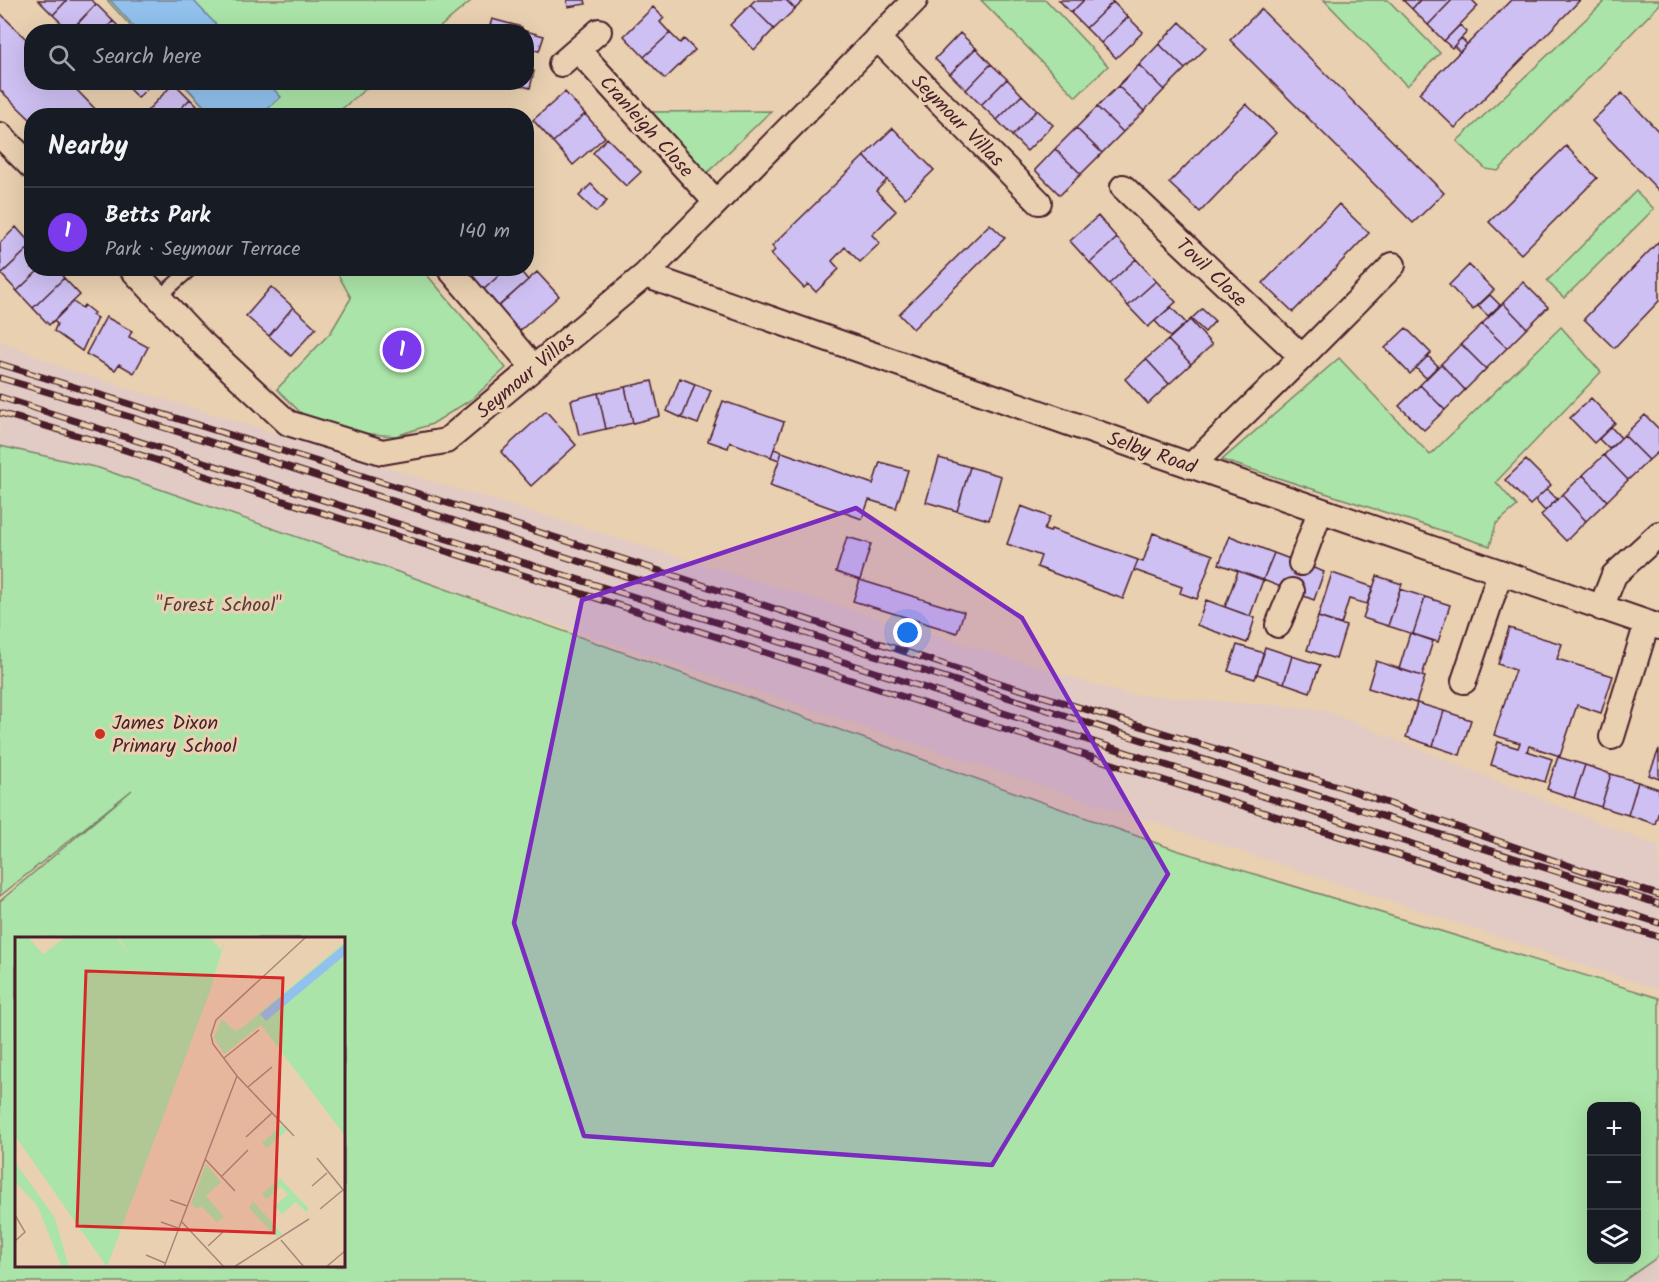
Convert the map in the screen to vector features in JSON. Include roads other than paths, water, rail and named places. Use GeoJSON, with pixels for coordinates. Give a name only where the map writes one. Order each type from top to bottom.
{"type":"FeatureCollection","features":[{"type":"Feature","properties":{"kind":"street","name":"Seymour Villas"},"geometry":{"type":"LineString","coordinates":[[139,276],[201,342],[288,423],[382,452],[446,441],[645,275],[915,0]]}},
{"type":"Feature","properties":{"kind":"street","name":"Cranleigh Close"},"geometry":{"type":"LineString","coordinates":[[599,31],[570,57],[716,202]]}},
{"type":"Feature","properties":{"kind":"street","name":"Seymour Villas"},"geometry":{"type":"LineString","coordinates":[[877,38],[1039,202]]}},
{"type":"Feature","properties":{"kind":"street"},"geometry":{"type":"LineString","coordinates":[[0,135],[24,159]]}},
{"type":"Feature","properties":{"kind":"street","name":"Tovil Close"},"geometry":{"type":"LineString","coordinates":[[1123,187],[1302,357]]}},
{"type":"Feature","properties":{"kind":"street"},"geometry":{"type":"LineString","coordinates":[[1191,466],[1393,265]]}},
{"type":"Feature","properties":{"kind":"street","name":"Selby Road"},"geometry":{"type":"LineString","coordinates":[[645,275],[1653,625]]}},
{"type":"Feature","properties":{"kind":"street"},"geometry":{"type":"LineString","coordinates":[[456,276],[533,368]]}},
{"type":"Feature","properties":{"kind":"street"},"geometry":{"type":"LineString","coordinates":[[1301,563],[1320,511]]}},
{"type":"Feature","properties":{"kind":"street"},"geometry":{"type":"LineString","coordinates":[[1601,608],[1614,575],[1659,534]]}},
{"type":"Feature","properties":{"kind":"street"},"geometry":{"type":"LineString","coordinates":[[1464,681],[1500,573]]}},
{"type":"Feature","properties":{"kind":"street"},"geometry":{"type":"LineString","coordinates":[[1278,625],[1292,591]]}},
{"type":"Feature","properties":{"kind":"street"},"geometry":{"type":"LineString","coordinates":[[1612,737],[1653,625]]}},
{"type":"Feature","properties":{"kind":"lane"},"geometry":{"type":"LineString","coordinates":[[159,297],[183,276]]}},
{"type":"Feature","properties":{"kind":"water"},"geometry":{"type":"Polygon","coordinates":[[[110,0],[193,0],[215,24],[132,24],[110,0]]]}},
{"type":"Feature","properties":{"kind":"water"},"geometry":{"type":"Polygon","coordinates":[[[189,90],[274,90],[281,97],[269,108],[206,108],[189,90]]]}},
{"type":"Feature","properties":{"kind":"railway"},"geometry":{"type":"LineString","coordinates":[[0,364],[341,469],[1006,685],[1341,787],[1659,895]]}},
{"type":"Feature","properties":{"kind":"railway"},"geometry":{"type":"LineString","coordinates":[[0,378],[217,444],[1659,904]]}},
{"type":"Feature","properties":{"kind":"railway"},"geometry":{"type":"LineString","coordinates":[[0,397],[389,521],[819,654],[1659,923]]}},
{"type":"Feature","properties":{"kind":"railway"},"geometry":{"type":"LineString","coordinates":[[0,413],[97,441],[549,583],[1659,937]]}},
{"type":"Feature","properties":{"kind":"place","name":"Betts Park"},"geometry":{"type":"Point","coordinates":[402,350]}},
{"type":"Feature","properties":{"kind":"place","name":"James Dixon Primary School"},"geometry":{"type":"Point","coordinates":[100,734]}},
{"type":"Feature","properties":{"kind":"park label","name":"\"Forest School\""},"geometry":{"type":"Point","coordinates":[219,604]}}]}
